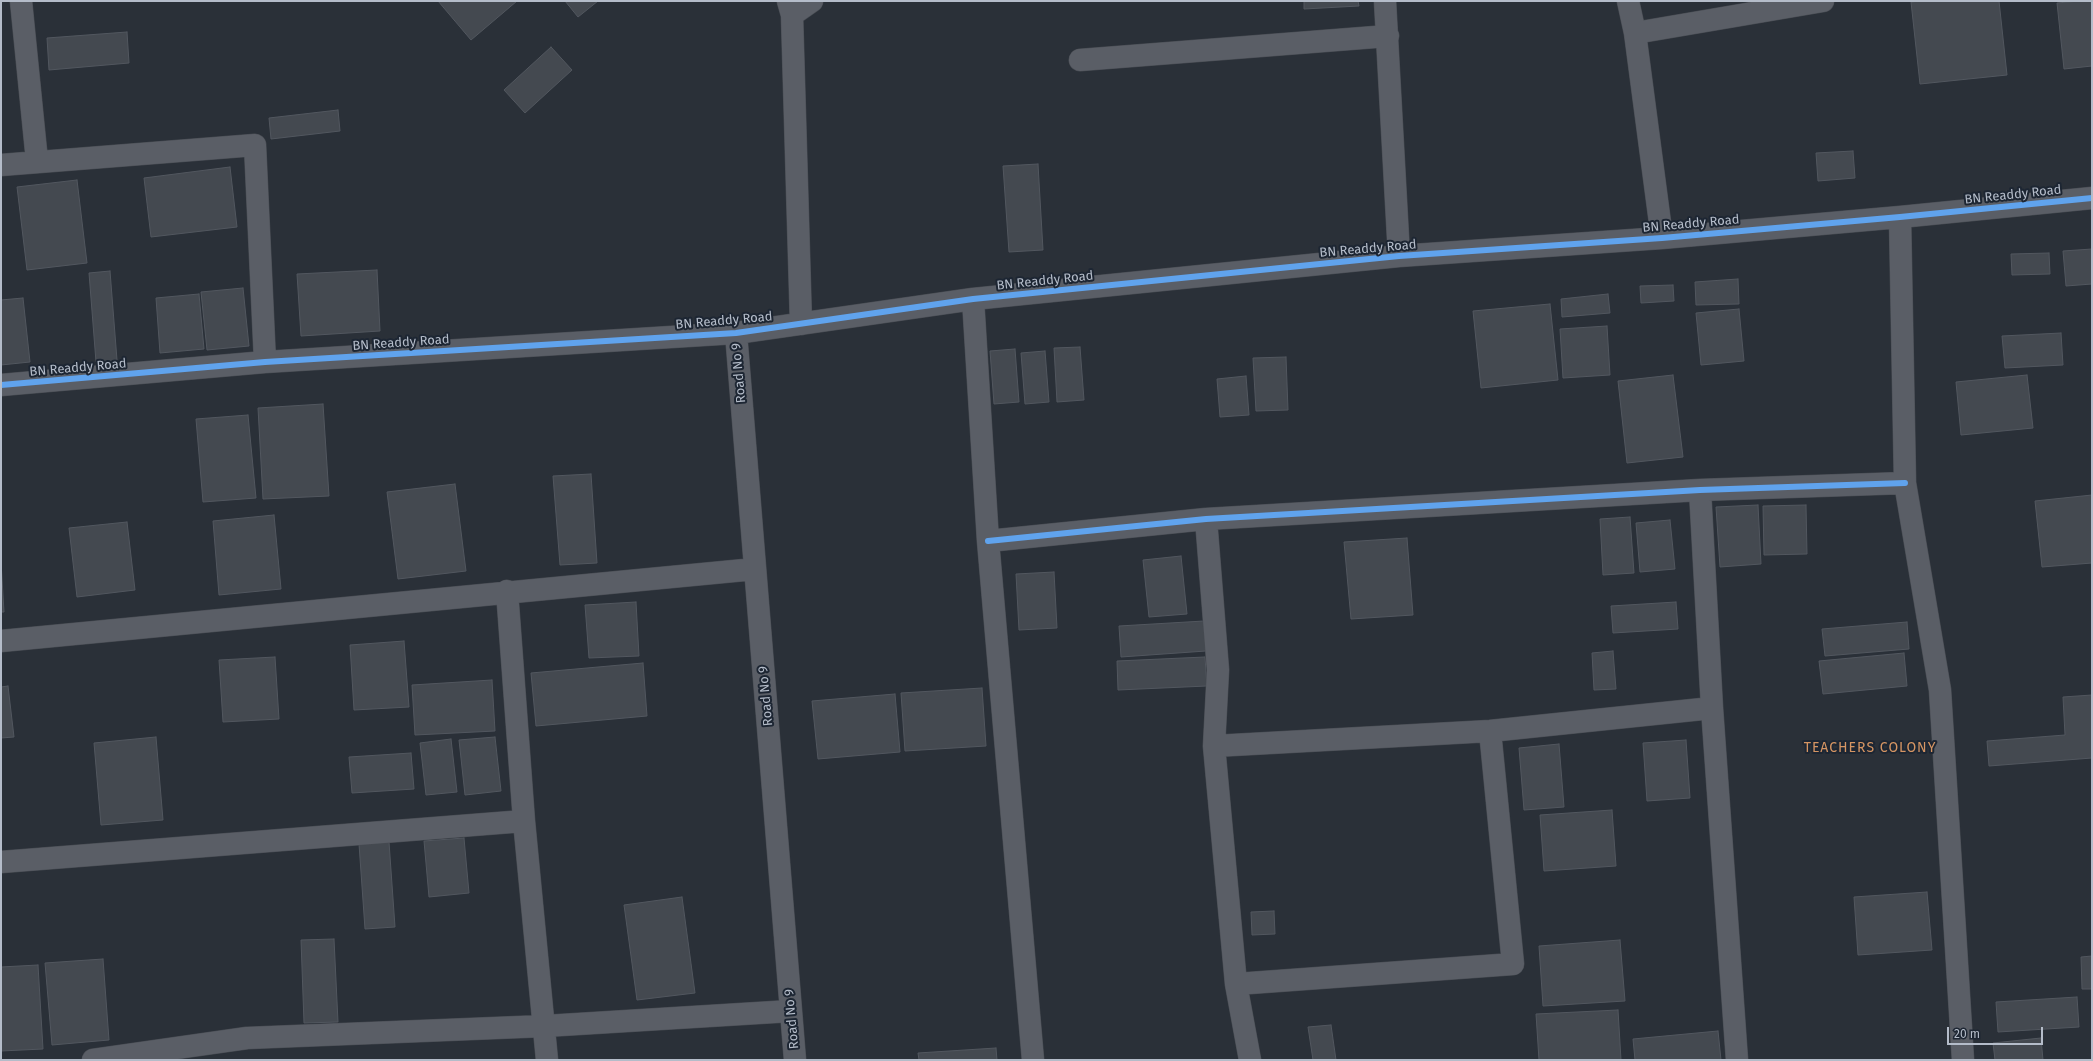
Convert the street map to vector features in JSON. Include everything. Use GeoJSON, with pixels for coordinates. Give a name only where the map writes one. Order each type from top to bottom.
{"type":"FeatureCollection","features":[{"type":"Feature","properties":{"kind":"street"},"geometry":{"type":"LineString","coordinates":[[21,1],[37,161]]}},
{"type":"Feature","properties":{"kind":"street"},"geometry":{"type":"LineString","coordinates":[[801,324],[790,8],[812,1]]}},
{"type":"Feature","properties":{"kind":"street"},"geometry":{"type":"LineString","coordinates":[[1385,1],[1399,256]]}},
{"type":"Feature","properties":{"kind":"street"},"geometry":{"type":"LineString","coordinates":[[1628,1],[1634,33],[1662,238]]}},
{"type":"Feature","properties":{"kind":"street"},"geometry":{"type":"LineString","coordinates":[[1634,33],[1822,1]]}},
{"type":"Feature","properties":{"kind":"street"},"geometry":{"type":"LineString","coordinates":[[1080,60],[1388,36]]}},
{"type":"Feature","properties":{"kind":"street"},"geometry":{"type":"LineString","coordinates":[[1,165],[255,145],[265,362]]}},
{"type":"Feature","properties":{"kind":"street","name":"BN Readdy Road"},"geometry":{"type":"LineString","coordinates":[[1,386],[265,362],[736,333],[973,299],[1399,256],[1662,238],[1900,218],[2092,198]]}},
{"type":"Feature","properties":{"kind":"street"},"geometry":{"type":"LineString","coordinates":[[1900,218],[1905,482],[1940,690],[1962,1060]]}},
{"type":"Feature","properties":{"kind":"street"},"geometry":{"type":"LineString","coordinates":[[973,299],[988,541],[1033,1060]]}},
{"type":"Feature","properties":{"kind":"street","name":"Road No 9"},"geometry":{"type":"LineString","coordinates":[[736,333],[795,1060]]}},
{"type":"Feature","properties":{"kind":"street"},"geometry":{"type":"LineString","coordinates":[[988,541],[1206,519],[1700,490],[1905,482]]}},
{"type":"Feature","properties":{"kind":"street"},"geometry":{"type":"LineString","coordinates":[[1700,490],[1712,708],[1737,1060]]}},
{"type":"Feature","properties":{"kind":"street"},"geometry":{"type":"LineString","coordinates":[[1206,519],[1218,670],[1214,746],[1236,984],[1250,1060]]}},
{"type":"Feature","properties":{"kind":"street"},"geometry":{"type":"LineString","coordinates":[[1,641],[507,591],[755,569]]}},
{"type":"Feature","properties":{"kind":"street"},"geometry":{"type":"LineString","coordinates":[[507,591],[524,820],[545,1026],[547,1060]]}},
{"type":"Feature","properties":{"kind":"street"},"geometry":{"type":"LineString","coordinates":[[1214,746],[1490,731],[1712,708]]}},
{"type":"Feature","properties":{"kind":"street"},"geometry":{"type":"LineString","coordinates":[[1236,984],[1513,964],[1490,731]]}},
{"type":"Feature","properties":{"kind":"street"},"geometry":{"type":"LineString","coordinates":[[1,862],[524,820]]}},
{"type":"Feature","properties":{"kind":"street"},"geometry":{"type":"LineString","coordinates":[[93,1060],[247,1038],[545,1026],[791,1011]]}},
{"type":"Feature","properties":{"kind":"building"},"geometry":{"type":"Polygon","coordinates":[[[438,1],[517,1],[471,40],[438,1]]]}},
{"type":"Feature","properties":{"kind":"building"},"geometry":{"type":"Polygon","coordinates":[[[565,1],[598,1],[578,17],[565,1]]]}},
{"type":"Feature","properties":{"kind":"building"},"geometry":{"type":"Polygon","coordinates":[[[1304,1],[1358,1],[1359,6],[1304,9],[1304,1]]]}},
{"type":"Feature","properties":{"kind":"building"},"geometry":{"type":"Polygon","coordinates":[[[1999,1],[2007,75],[1920,84],[1911,2],[1999,1]]]}},
{"type":"Feature","properties":{"kind":"building"},"geometry":{"type":"Polygon","coordinates":[[[2092,1],[2092,66],[2064,69],[2057,3],[2092,1]]]}},
{"type":"Feature","properties":{"kind":"building"},"geometry":{"type":"Polygon","coordinates":[[[127,32],[129,63],[49,70],[47,38],[127,32]]]}},
{"type":"Feature","properties":{"kind":"building"},"geometry":{"type":"Polygon","coordinates":[[[551,47],[572,70],[525,113],[504,90],[551,47]]]}},
{"type":"Feature","properties":{"kind":"building"},"geometry":{"type":"Polygon","coordinates":[[[338,110],[340,131],[271,139],[269,118],[338,110]]]}},
{"type":"Feature","properties":{"kind":"building"},"geometry":{"type":"Polygon","coordinates":[[[1853,151],[1855,178],[1818,181],[1816,153],[1853,151]]]}},
{"type":"Feature","properties":{"kind":"building"},"geometry":{"type":"Polygon","coordinates":[[[1038,164],[1043,250],[1009,252],[1003,166],[1038,164]]]}},
{"type":"Feature","properties":{"kind":"building"},"geometry":{"type":"Polygon","coordinates":[[[230,167],[237,227],[151,237],[144,178],[230,167]]]}},
{"type":"Feature","properties":{"kind":"building"},"geometry":{"type":"Polygon","coordinates":[[[77,180],[87,263],[27,270],[17,187],[77,180]]]}},
{"type":"Feature","properties":{"kind":"building"},"geometry":{"type":"Polygon","coordinates":[[[2092,249],[2092,284],[2066,286],[2063,251],[2092,249]]]}},
{"type":"Feature","properties":{"kind":"building"},"geometry":{"type":"Polygon","coordinates":[[[2049,253],[2050,274],[2012,275],[2011,254],[2049,253]]]}},
{"type":"Feature","properties":{"kind":"building"},"geometry":{"type":"Polygon","coordinates":[[[377,270],[380,331],[301,336],[297,274],[377,270]]]}},
{"type":"Feature","properties":{"kind":"building"},"geometry":{"type":"Polygon","coordinates":[[[110,271],[117,360],[96,362],[89,273],[110,271]]]}},
{"type":"Feature","properties":{"kind":"building"},"geometry":{"type":"Polygon","coordinates":[[[1738,279],[1739,304],[1696,305],[1695,282],[1738,279]]]}},
{"type":"Feature","properties":{"kind":"building"},"geometry":{"type":"Polygon","coordinates":[[[1673,285],[1674,301],[1641,303],[1640,286],[1673,285]]]}},
{"type":"Feature","properties":{"kind":"building"},"geometry":{"type":"Polygon","coordinates":[[[243,288],[249,346],[207,350],[201,292],[243,288]]]}},
{"type":"Feature","properties":{"kind":"building"},"geometry":{"type":"Polygon","coordinates":[[[199,294],[204,349],[160,353],[156,298],[199,294]]]}},
{"type":"Feature","properties":{"kind":"building"},"geometry":{"type":"Polygon","coordinates":[[[1608,294],[1610,313],[1562,317],[1561,299],[1608,294]]]}},
{"type":"Feature","properties":{"kind":"building"},"geometry":{"type":"Polygon","coordinates":[[[23,298],[30,362],[1,365],[1,300],[23,298]]]}},
{"type":"Feature","properties":{"kind":"building"},"geometry":{"type":"Polygon","coordinates":[[[1550,304],[1558,380],[1481,388],[1473,311],[1550,304]]]}},
{"type":"Feature","properties":{"kind":"building"},"geometry":{"type":"Polygon","coordinates":[[[1739,309],[1744,361],[1701,365],[1696,313],[1739,309]]]}},
{"type":"Feature","properties":{"kind":"building"},"geometry":{"type":"Polygon","coordinates":[[[1607,326],[1610,375],[1563,378],[1560,329],[1607,326]]]}},
{"type":"Feature","properties":{"kind":"building"},"geometry":{"type":"Polygon","coordinates":[[[2061,333],[2063,365],[2005,368],[2002,336],[2061,333]]]}},
{"type":"Feature","properties":{"kind":"building"},"geometry":{"type":"Polygon","coordinates":[[[1080,347],[1084,400],[1057,402],[1054,348],[1080,347]]]}},
{"type":"Feature","properties":{"kind":"building"},"geometry":{"type":"Polygon","coordinates":[[[1015,349],[1019,402],[994,404],[990,351],[1015,349]]]}},
{"type":"Feature","properties":{"kind":"building"},"geometry":{"type":"Polygon","coordinates":[[[1045,351],[1049,402],[1025,404],[1021,353],[1045,351]]]}},
{"type":"Feature","properties":{"kind":"building"},"geometry":{"type":"Polygon","coordinates":[[[1286,357],[1288,410],[1256,411],[1253,358],[1286,357]]]}},
{"type":"Feature","properties":{"kind":"building"},"geometry":{"type":"Polygon","coordinates":[[[1673,375],[1683,457],[1627,463],[1618,381],[1673,375]]]}},
{"type":"Feature","properties":{"kind":"building"},"geometry":{"type":"Polygon","coordinates":[[[2027,375],[2033,428],[1961,435],[1956,382],[2027,375]]]}},
{"type":"Feature","properties":{"kind":"building"},"geometry":{"type":"Polygon","coordinates":[[[1246,376],[1249,415],[1220,417],[1217,379],[1246,376]]]}},
{"type":"Feature","properties":{"kind":"building"},"geometry":{"type":"Polygon","coordinates":[[[323,404],[329,496],[263,499],[258,408],[323,404]]]}},
{"type":"Feature","properties":{"kind":"building"},"geometry":{"type":"Polygon","coordinates":[[[248,415],[256,498],[203,502],[196,419],[248,415]]]}},
{"type":"Feature","properties":{"kind":"building"},"geometry":{"type":"Polygon","coordinates":[[[591,474],[597,563],[560,565],[553,476],[591,474]]]}},
{"type":"Feature","properties":{"kind":"building"},"geometry":{"type":"Polygon","coordinates":[[[455,484],[466,571],[398,579],[387,492],[455,484]]]}},
{"type":"Feature","properties":{"kind":"building"},"geometry":{"type":"Polygon","coordinates":[[[2092,495],[2092,563],[2042,567],[2035,501],[2092,495]]]}},
{"type":"Feature","properties":{"kind":"building"},"geometry":{"type":"Polygon","coordinates":[[[1758,505],[1761,564],[1720,567],[1716,507],[1758,505]]]}},
{"type":"Feature","properties":{"kind":"building"},"geometry":{"type":"Polygon","coordinates":[[[1806,505],[1807,554],[1764,555],[1763,506],[1806,505]]]}},
{"type":"Feature","properties":{"kind":"building"},"geometry":{"type":"Polygon","coordinates":[[[274,515],[281,589],[219,595],[213,521],[274,515]]]}},
{"type":"Feature","properties":{"kind":"building"},"geometry":{"type":"Polygon","coordinates":[[[1630,517],[1634,573],[1603,575],[1600,519],[1630,517]]]}},
{"type":"Feature","properties":{"kind":"building"},"geometry":{"type":"Polygon","coordinates":[[[1670,520],[1675,569],[1640,572],[1636,523],[1670,520]]]}},
{"type":"Feature","properties":{"kind":"building"},"geometry":{"type":"Polygon","coordinates":[[[127,522],[135,590],[77,597],[69,528],[127,522]]]}},
{"type":"Feature","properties":{"kind":"building"},"geometry":{"type":"Polygon","coordinates":[[[1407,538],[1413,615],[1351,619],[1344,542],[1407,538]]]}},
{"type":"Feature","properties":{"kind":"building"},"geometry":{"type":"Polygon","coordinates":[[[1181,556],[1187,614],[1149,617],[1143,560],[1181,556]]]}},
{"type":"Feature","properties":{"kind":"building"},"geometry":{"type":"Polygon","coordinates":[[[1,562],[4,612],[1,612],[1,562]]]}},
{"type":"Feature","properties":{"kind":"building"},"geometry":{"type":"Polygon","coordinates":[[[1054,572],[1057,628],[1019,630],[1016,574],[1054,572]]]}},
{"type":"Feature","properties":{"kind":"building"},"geometry":{"type":"Polygon","coordinates":[[[636,602],[639,656],[589,658],[585,605],[636,602]]]}},
{"type":"Feature","properties":{"kind":"building"},"geometry":{"type":"Polygon","coordinates":[[[1676,602],[1678,629],[1613,633],[1611,606],[1676,602]]]}},
{"type":"Feature","properties":{"kind":"building"},"geometry":{"type":"Polygon","coordinates":[[[1204,621],[1206,651],[1121,657],[1119,626],[1204,621]]]}},
{"type":"Feature","properties":{"kind":"building"},"geometry":{"type":"Polygon","coordinates":[[[1907,622],[1909,649],[1825,656],[1822,629],[1907,622]]]}},
{"type":"Feature","properties":{"kind":"building"},"geometry":{"type":"Polygon","coordinates":[[[404,641],[409,707],[354,710],[350,645],[404,641]]]}},
{"type":"Feature","properties":{"kind":"building"},"geometry":{"type":"Polygon","coordinates":[[[1613,651],[1616,689],[1594,690],[1592,653],[1613,651]]]}},
{"type":"Feature","properties":{"kind":"building"},"geometry":{"type":"Polygon","coordinates":[[[1904,653],[1907,686],[1823,694],[1819,661],[1904,653]]]}},
{"type":"Feature","properties":{"kind":"building"},"geometry":{"type":"Polygon","coordinates":[[[275,657],[279,719],[223,722],[219,660],[275,657]]]}},
{"type":"Feature","properties":{"kind":"building"},"geometry":{"type":"Polygon","coordinates":[[[1205,657],[1207,686],[1118,690],[1117,661],[1205,657]]]}},
{"type":"Feature","properties":{"kind":"building"},"geometry":{"type":"Polygon","coordinates":[[[643,663],[647,716],[536,726],[531,673],[643,663]]]}},
{"type":"Feature","properties":{"kind":"building"},"geometry":{"type":"Polygon","coordinates":[[[492,680],[495,731],[415,735],[412,685],[492,680]]]}},
{"type":"Feature","properties":{"kind":"building"},"geometry":{"type":"Polygon","coordinates":[[[8,686],[14,737],[1,738],[1,687],[8,686]]]}},
{"type":"Feature","properties":{"kind":"building"},"geometry":{"type":"Polygon","coordinates":[[[982,688],[986,746],[905,751],[901,693],[982,688]]]}},
{"type":"Feature","properties":{"kind":"building"},"geometry":{"type":"Polygon","coordinates":[[[895,694],[900,752],[818,759],[812,701],[895,694]]]}},
{"type":"Feature","properties":{"kind":"building"},"geometry":{"type":"Polygon","coordinates":[[[2092,695],[2092,758],[1989,766],[1987,741],[2065,735],[2063,697],[2092,695]]]}},
{"type":"Feature","properties":{"kind":"building"},"geometry":{"type":"Polygon","coordinates":[[[156,737],[163,820],[101,825],[94,743],[156,737]]]}},
{"type":"Feature","properties":{"kind":"building"},"geometry":{"type":"Polygon","coordinates":[[[495,737],[501,791],[465,795],[459,740],[495,737]]]}},
{"type":"Feature","properties":{"kind":"building"},"geometry":{"type":"Polygon","coordinates":[[[451,739],[457,792],[426,795],[420,743],[451,739]]]}},
{"type":"Feature","properties":{"kind":"building"},"geometry":{"type":"Polygon","coordinates":[[[1686,740],[1690,798],[1647,801],[1643,743],[1686,740]]]}},
{"type":"Feature","properties":{"kind":"building"},"geometry":{"type":"Polygon","coordinates":[[[1559,744],[1564,807],[1524,810],[1519,748],[1559,744]]]}},
{"type":"Feature","properties":{"kind":"building"},"geometry":{"type":"Polygon","coordinates":[[[411,753],[414,789],[352,793],[349,757],[411,753]]]}},
{"type":"Feature","properties":{"kind":"building"},"geometry":{"type":"Polygon","coordinates":[[[1612,810],[1616,866],[1544,871],[1540,815],[1612,810]]]}},
{"type":"Feature","properties":{"kind":"building"},"geometry":{"type":"Polygon","coordinates":[[[464,838],[469,893],[429,897],[424,841],[464,838]]]}},
{"type":"Feature","properties":{"kind":"building"},"geometry":{"type":"Polygon","coordinates":[[[389,842],[395,927],[365,929],[359,844],[389,842]]]}},
{"type":"Feature","properties":{"kind":"building"},"geometry":{"type":"Polygon","coordinates":[[[1927,892],[1932,950],[1858,955],[1854,897],[1927,892]]]}},
{"type":"Feature","properties":{"kind":"building"},"geometry":{"type":"Polygon","coordinates":[[[682,897],[695,993],[637,1000],[624,905],[682,897]]]}},
{"type":"Feature","properties":{"kind":"building"},"geometry":{"type":"Polygon","coordinates":[[[1274,911],[1275,934],[1252,935],[1251,912],[1274,911]]]}},
{"type":"Feature","properties":{"kind":"building"},"geometry":{"type":"Polygon","coordinates":[[[334,939],[338,1022],[304,1023],[301,940],[334,939]]]}},
{"type":"Feature","properties":{"kind":"building"},"geometry":{"type":"Polygon","coordinates":[[[1620,940],[1625,1001],[1543,1006],[1539,946],[1620,940]]]}},
{"type":"Feature","properties":{"kind":"building"},"geometry":{"type":"Polygon","coordinates":[[[2092,956],[2092,989],[2082,989],[2081,957],[2092,956]]]}},
{"type":"Feature","properties":{"kind":"building"},"geometry":{"type":"Polygon","coordinates":[[[103,959],[109,1040],[52,1045],[45,963],[103,959]]]}},
{"type":"Feature","properties":{"kind":"building"},"geometry":{"type":"Polygon","coordinates":[[[38,965],[43,1049],[1,1051],[1,967],[38,965]]]}},
{"type":"Feature","properties":{"kind":"building"},"geometry":{"type":"Polygon","coordinates":[[[2077,997],[2079,1027],[1998,1032],[1996,1002],[2077,997]]]}},
{"type":"Feature","properties":{"kind":"building"},"geometry":{"type":"Polygon","coordinates":[[[1618,1010],[1621,1060],[1539,1060],[1536,1014],[1618,1010]]]}},
{"type":"Feature","properties":{"kind":"building"},"geometry":{"type":"Polygon","coordinates":[[[1331,1025],[1336,1060],[1313,1060],[1308,1027],[1331,1025]]]}},
{"type":"Feature","properties":{"kind":"building"},"geometry":{"type":"Polygon","coordinates":[[[1718,1031],[1721,1060],[1635,1060],[1633,1039],[1718,1031]]]}},
{"type":"Feature","properties":{"kind":"building"},"geometry":{"type":"Polygon","coordinates":[[[2041,1038],[2043,1060],[1995,1060],[1993,1043],[2041,1038]]]}},
{"type":"Feature","properties":{"kind":"building"},"geometry":{"type":"Polygon","coordinates":[[[996,1048],[997,1060],[919,1060],[918,1053],[996,1048]]]}},
{"type":"Feature","properties":{"kind":"cycle path"},"geometry":{"type":"LineString","coordinates":[[1,385],[265,362],[736,333],[973,299],[1399,256],[1662,238],[2092,198]]}},
{"type":"Feature","properties":{"kind":"cycle path"},"geometry":{"type":"LineString","coordinates":[[988,541],[1206,519],[1700,490],[1905,483]]}},
{"type":"Feature","properties":{"kind":"district","name":"TEACHERS COLONY"},"geometry":{"type":"Point","coordinates":[1870,748]}}]}
